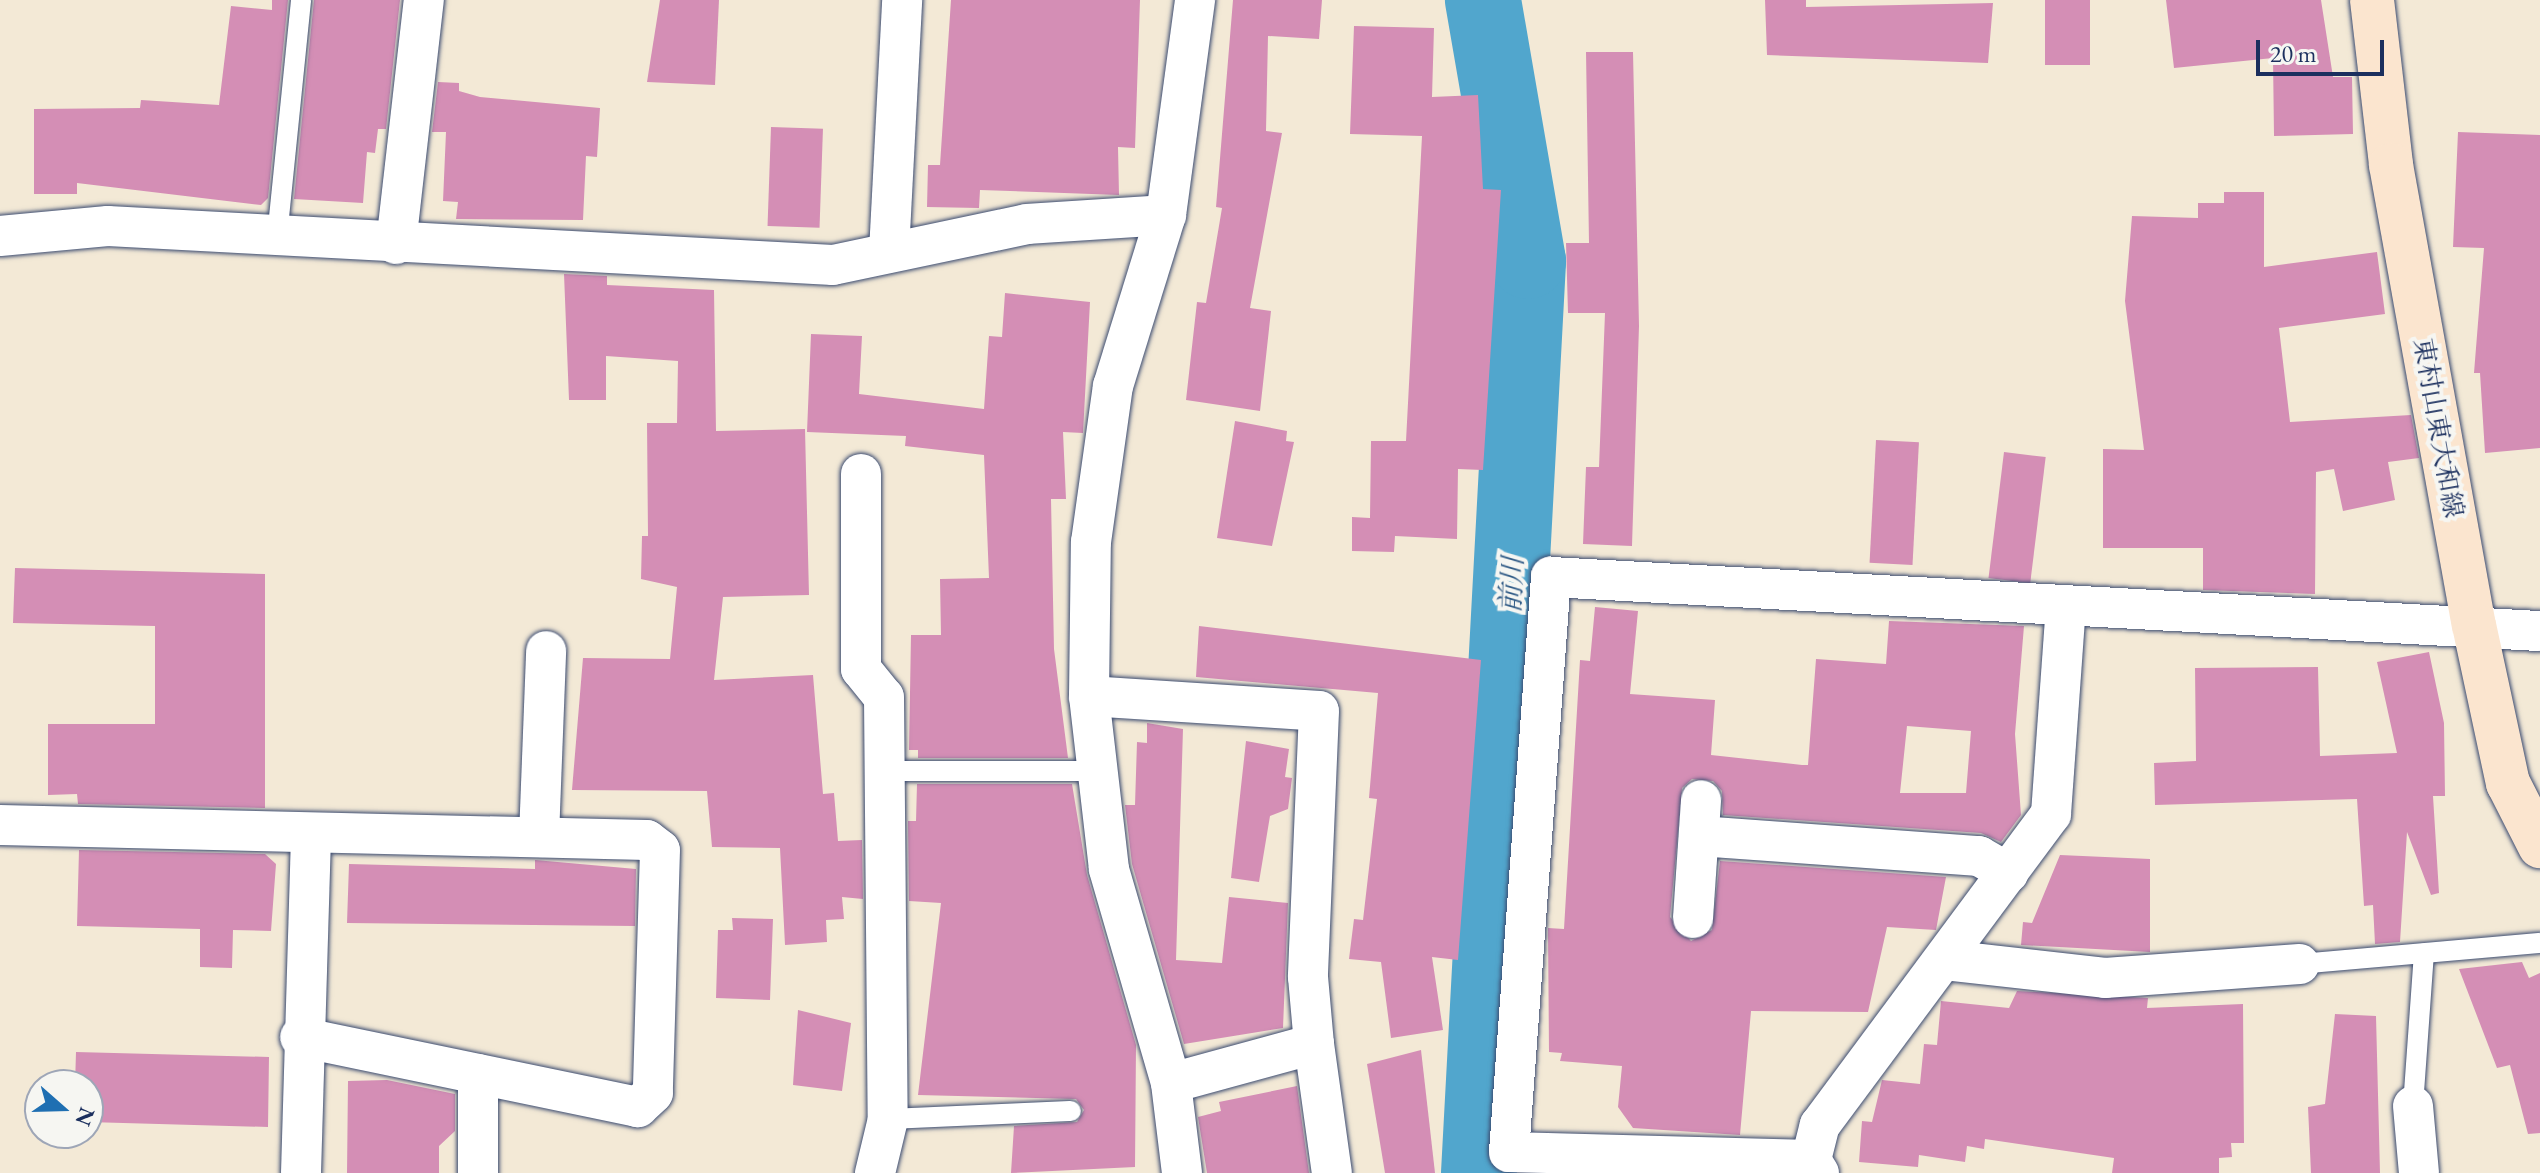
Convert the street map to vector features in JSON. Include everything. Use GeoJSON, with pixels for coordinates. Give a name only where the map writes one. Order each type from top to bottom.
{"type":"FeatureCollection","features":[{"type":"Feature","properties":{"kind":"main road","name":"東村山東大和線"},"geometry":{"type":"LineString","coordinates":[[2372,0],[2391,165],[2474,625],[2508,783],[2540,846]]}},
{"type":"Feature","properties":{"kind":"street"},"geometry":{"type":"LineString","coordinates":[[396,244],[424,0]]}},
{"type":"Feature","properties":{"kind":"street"},"geometry":{"type":"LineString","coordinates":[[889,252],[902,0]]}},
{"type":"Feature","properties":{"kind":"street"},"geometry":{"type":"LineString","coordinates":[[1182,1173],[1171,1083],[1109,869],[1089,696],[1091,542],[1113,386],[1166,215],[1195,0]]}},
{"type":"Feature","properties":{"kind":"street"},"geometry":{"type":"LineString","coordinates":[[0,236],[108,226],[396,244],[833,265],[1027,224],[1166,215]]}},
{"type":"Feature","properties":{"kind":"street"},"geometry":{"type":"LineString","coordinates":[[861,474],[861,669],[884,697],[888,1119],[875,1173]]}},
{"type":"Feature","properties":{"kind":"street"},"geometry":{"type":"LineString","coordinates":[[2066,606],[2051,814],[1820,1125],[1815,1166],[1509,1152],[1551,577],[2540,631]]}},
{"type":"Feature","properties":{"kind":"street"},"geometry":{"type":"LineString","coordinates":[[539,837],[546,651]]}},
{"type":"Feature","properties":{"kind":"street"},"geometry":{"type":"LineString","coordinates":[[1089,696],[1319,711],[1308,977],[1332,1173]]}},
{"type":"Feature","properties":{"kind":"street"},"geometry":{"type":"LineString","coordinates":[[1693,918],[1700,818],[1979,856],[2008,873]]}},
{"type":"Feature","properties":{"kind":"street"},"geometry":{"type":"LineString","coordinates":[[0,825],[311,836],[647,840],[660,850],[653,1093],[638,1107],[300,1037]]}},
{"type":"Feature","properties":{"kind":"street"},"geometry":{"type":"LineString","coordinates":[[301,1173],[300,1037],[311,836]]}},
{"type":"Feature","properties":{"kind":"street"},"geometry":{"type":"LineString","coordinates":[[1945,960],[2105,978],[2299,964]]}},
{"type":"Feature","properties":{"kind":"street"},"geometry":{"type":"LineString","coordinates":[[1171,1083],[1314,1044]]}},
{"type":"Feature","properties":{"kind":"street"},"geometry":{"type":"LineString","coordinates":[[478,1074],[478,1173]]}},
{"type":"Feature","properties":{"kind":"street"},"geometry":{"type":"LineString","coordinates":[[2413,1106],[2419,1173]]}},
{"type":"Feature","properties":{"kind":"lane"},"geometry":{"type":"LineString","coordinates":[[277,237],[301,0]]}},
{"type":"Feature","properties":{"kind":"lane"},"geometry":{"type":"LineString","coordinates":[[885,771],[1097,771]]}},
{"type":"Feature","properties":{"kind":"lane"},"geometry":{"type":"LineString","coordinates":[[2299,964],[2540,943]]}},
{"type":"Feature","properties":{"kind":"lane"},"geometry":{"type":"LineString","coordinates":[[2413,1106],[2424,953]]}},
{"type":"Feature","properties":{"kind":"lane"},"geometry":{"type":"LineString","coordinates":[[888,1119],[1071,1111]]}},
{"type":"Feature","properties":{"kind":"building"},"geometry":{"type":"Polygon","coordinates":[[[272,0],[288,0],[268,198],[261,205],[77,183],[77,194],[34,194],[34,109],[140,108],[141,100],[219,105],[231,6],[272,10],[272,0]]]}},
{"type":"Feature","properties":{"kind":"building"},"geometry":{"type":"Polygon","coordinates":[[[314,0],[400,0],[386,129],[378,129],[375,153],[367,152],[363,203],[294,199],[314,0]]]}},
{"type":"Feature","properties":{"kind":"building"},"geometry":{"type":"Polygon","coordinates":[[[660,0],[719,0],[715,85],[647,82],[660,0]]]}},
{"type":"Feature","properties":{"kind":"building"},"geometry":{"type":"Polygon","coordinates":[[[951,0],[1140,0],[1135,148],[1118,147],[1119,195],[980,190],[979,208],[927,207],[928,165],[940,165],[951,0]]]}},
{"type":"Feature","properties":{"kind":"building"},"geometry":{"type":"Polygon","coordinates":[[[1233,0],[1322,0],[1319,39],[1268,36],[1266,131],[1282,133],[1250,308],[1271,311],[1260,411],[1186,400],[1197,302],[1206,303],[1222,208],[1216,207],[1233,0]]]}},
{"type":"Feature","properties":{"kind":"building"},"geometry":{"type":"Polygon","coordinates":[[[1765,0],[1806,0],[1806,7],[1993,3],[1988,63],[1767,55],[1765,0]]]}},
{"type":"Feature","properties":{"kind":"building"},"geometry":{"type":"Polygon","coordinates":[[[2045,0],[2090,0],[2090,65],[2045,65],[2045,0]]]}},
{"type":"Feature","properties":{"kind":"building"},"geometry":{"type":"Polygon","coordinates":[[[2166,0],[2321,0],[2333,77],[2352,77],[2353,134],[2274,136],[2273,58],[2174,68],[2166,0]]]}},
{"type":"Feature","properties":{"kind":"building"},"geometry":{"type":"Polygon","coordinates":[[[1354,26],[1434,28],[1432,97],[1478,95],[1483,189],[1501,190],[1483,470],[1458,469],[1457,539],[1395,536],[1394,552],[1352,551],[1352,517],[1370,518],[1371,441],[1406,441],[1422,136],[1350,134],[1354,26]]]}},
{"type":"Feature","properties":{"kind":"building"},"geometry":{"type":"Polygon","coordinates":[[[1586,52],[1633,52],[1639,326],[1632,546],[1583,544],[1586,467],[1599,467],[1605,313],[1568,313],[1566,243],[1589,243],[1586,52]]]}},
{"type":"Feature","properties":{"kind":"building"},"geometry":{"type":"Polygon","coordinates":[[[438,82],[459,83],[459,91],[480,97],[600,108],[597,157],[586,156],[583,220],[456,219],[458,202],[443,201],[446,132],[432,132],[438,82]]]}},
{"type":"Feature","properties":{"kind":"building"},"geometry":{"type":"Polygon","coordinates":[[[771,127],[823,129],[820,228],[768,226],[771,127]]]}},
{"type":"Feature","properties":{"kind":"building"},"geometry":{"type":"Polygon","coordinates":[[[2458,132],[2540,135],[2540,448],[2485,453],[2480,373],[2474,373],[2484,248],[2453,247],[2458,132]]]}},
{"type":"Feature","properties":{"kind":"building"},"geometry":{"type":"Polygon","coordinates":[[[2224,192],[2264,192],[2264,267],[2377,252],[2385,314],[2279,328],[2290,422],[2411,415],[2419,458],[2388,462],[2395,500],[2343,511],[2334,469],[2316,472],[2315,594],[2203,590],[2203,548],[2103,548],[2103,449],[2144,450],[2125,301],[2132,216],[2198,218],[2198,203],[2224,203],[2224,192]]]}},
{"type":"Feature","properties":{"kind":"building"},"geometry":{"type":"Polygon","coordinates":[[[564,274],[607,276],[607,285],[714,290],[716,431],[805,429],[809,595],[723,597],[714,680],[813,675],[823,794],[834,793],[838,841],[862,840],[863,899],[842,897],[844,919],[826,920],[827,942],[785,945],[780,848],[712,847],[707,791],[572,790],[583,658],[670,659],[677,587],[641,579],[642,536],[648,536],[647,423],[677,423],[678,361],[606,356],[606,400],[569,400],[564,274]]]}},
{"type":"Feature","properties":{"kind":"building"},"geometry":{"type":"Polygon","coordinates":[[[1005,293],[1090,302],[1083,433],[1063,432],[1066,499],[1051,499],[1054,649],[1068,758],[918,758],[918,750],[909,750],[911,635],[941,635],[940,579],[989,578],[984,455],[905,446],[906,436],[807,432],[811,334],[862,336],[859,394],[984,409],[989,336],[1002,337],[1005,293]]]}},
{"type":"Feature","properties":{"kind":"building"},"geometry":{"type":"Polygon","coordinates":[[[1235,421],[1287,431],[1286,441],[1294,442],[1272,546],[1217,538],[1235,421]]]}},
{"type":"Feature","properties":{"kind":"building"},"geometry":{"type":"Polygon","coordinates":[[[1876,440],[1919,442],[1913,565],[1870,563],[1876,440]]]}},
{"type":"Feature","properties":{"kind":"building"},"geometry":{"type":"Polygon","coordinates":[[[2004,452],[2046,457],[2030,583],[1989,578],[2004,452]]]}},
{"type":"Feature","properties":{"kind":"building"},"geometry":{"type":"Polygon","coordinates":[[[15,568],[265,574],[265,808],[78,804],[77,794],[48,795],[48,724],[155,724],[155,626],[13,623],[15,568]]]}},
{"type":"Feature","properties":{"kind":"building"},"geometry":{"type":"Polygon","coordinates":[[[1595,607],[1638,611],[1630,694],[1715,700],[1711,755],[1808,765],[1816,659],[1886,664],[1889,621],[2024,626],[2015,734],[2021,815],[2001,842],[1981,833],[1723,815],[1722,791],[1713,781],[1692,779],[1682,788],[1670,917],[1691,941],[1712,930],[1720,861],[1946,877],[1936,930],[1887,927],[1868,1012],[1751,1011],[1740,1135],[1633,1128],[1618,1107],[1622,1066],[1560,1061],[1562,1053],[1549,1052],[1548,928],[1564,929],[1580,660],[1590,661],[1595,607]],[[1907,726],[1900,793],[1966,793],[1971,731],[1907,726]]]}},
{"type":"Feature","properties":{"kind":"building"},"geometry":{"type":"Polygon","coordinates":[[[1199,626],[1481,660],[1458,960],[1432,957],[1443,1030],[1391,1038],[1381,962],[1349,959],[1354,919],[1363,920],[1377,799],[1369,798],[1378,693],[1196,677],[1199,626]]]}},
{"type":"Feature","properties":{"kind":"building"},"geometry":{"type":"Polygon","coordinates":[[[2429,652],[2444,723],[2445,796],[2433,796],[2439,893],[2431,895],[2407,832],[2400,942],[2375,944],[2373,905],[2364,906],[2357,799],[2155,805],[2154,763],[2196,761],[2195,668],[2318,667],[2320,756],[2397,753],[2377,662],[2429,652]]]}},
{"type":"Feature","properties":{"kind":"building"},"geometry":{"type":"Polygon","coordinates":[[[1147,723],[1183,729],[1176,960],[1222,963],[1229,897],[1288,903],[1283,1028],[1184,1044],[1132,864],[1125,805],[1135,805],[1137,742],[1147,743],[1147,723]]]}},
{"type":"Feature","properties":{"kind":"building"},"geometry":{"type":"Polygon","coordinates":[[[1246,741],[1289,749],[1285,777],[1292,778],[1288,809],[1270,816],[1259,882],[1231,878],[1246,741]]]}},
{"type":"Feature","properties":{"kind":"building"},"geometry":{"type":"Polygon","coordinates":[[[917,784],[1072,784],[1087,875],[1136,1045],[1135,1167],[1011,1173],[1014,1126],[1077,1122],[1084,1110],[1076,1099],[918,1095],[941,903],[909,901],[908,821],[916,821],[917,784]]]}},
{"type":"Feature","properties":{"kind":"building"},"geometry":{"type":"Polygon","coordinates":[[[79,850],[265,854],[276,864],[271,931],[233,930],[232,968],[200,967],[200,929],[77,926],[79,850]]]}},
{"type":"Feature","properties":{"kind":"building"},"geometry":{"type":"Polygon","coordinates":[[[2060,855],[2150,859],[2150,952],[2021,945],[2023,922],[2032,923],[2060,855]]]}},
{"type":"Feature","properties":{"kind":"building"},"geometry":{"type":"Polygon","coordinates":[[[535,860],[636,869],[635,926],[347,923],[349,864],[535,869],[535,860]]]}},
{"type":"Feature","properties":{"kind":"building"},"geometry":{"type":"Polygon","coordinates":[[[732,918],[773,919],[770,1000],[716,998],[718,930],[733,930],[732,918]]]}},
{"type":"Feature","properties":{"kind":"building"},"geometry":{"type":"Polygon","coordinates":[[[2522,962],[2529,978],[2540,973],[2540,1133],[2528,1134],[2510,1065],[2497,1068],[2459,969],[2522,962]]]}},
{"type":"Feature","properties":{"kind":"building"},"geometry":{"type":"Polygon","coordinates":[[[2017,991],[2148,998],[2147,1008],[2243,1004],[2244,1143],[2231,1143],[2232,1157],[2219,1158],[2219,1173],[2112,1173],[2114,1158],[1985,1139],[1984,1149],[1967,1146],[1965,1162],[1919,1155],[1918,1167],[1859,1162],[1862,1121],[1872,1122],[1882,1080],[1920,1084],[1924,1044],[1937,1045],[1941,1001],[2009,1008],[2017,991]]]}},
{"type":"Feature","properties":{"kind":"building"},"geometry":{"type":"Polygon","coordinates":[[[798,1010],[851,1023],[842,1091],[793,1085],[798,1010]]]}},
{"type":"Feature","properties":{"kind":"building"},"geometry":{"type":"Polygon","coordinates":[[[2335,1014],[2376,1016],[2380,1173],[2311,1173],[2308,1107],[2325,1104],[2335,1014]]]}},
{"type":"Feature","properties":{"kind":"building"},"geometry":{"type":"Polygon","coordinates":[[[1421,1050],[1435,1173],[1385,1173],[1367,1064],[1421,1050]]]}},
{"type":"Feature","properties":{"kind":"building"},"geometry":{"type":"Polygon","coordinates":[[[76,1052],[269,1057],[268,1127],[104,1122],[104,1069],[75,1069],[76,1052]]]}},
{"type":"Feature","properties":{"kind":"building"},"geometry":{"type":"Polygon","coordinates":[[[387,1080],[455,1094],[455,1131],[439,1146],[439,1173],[347,1173],[348,1081],[387,1080]]]}},
{"type":"Feature","properties":{"kind":"building"},"geometry":{"type":"Polygon","coordinates":[[[1297,1086],[1309,1173],[1207,1173],[1198,1117],[1221,1111],[1219,1102],[1297,1086]]]}},
{"type":"Feature","properties":{"kind":"waterway","name":"前川"},"geometry":{"type":"LineString","coordinates":[[1479,1173],[1528,261],[1483,0]]}}]}
